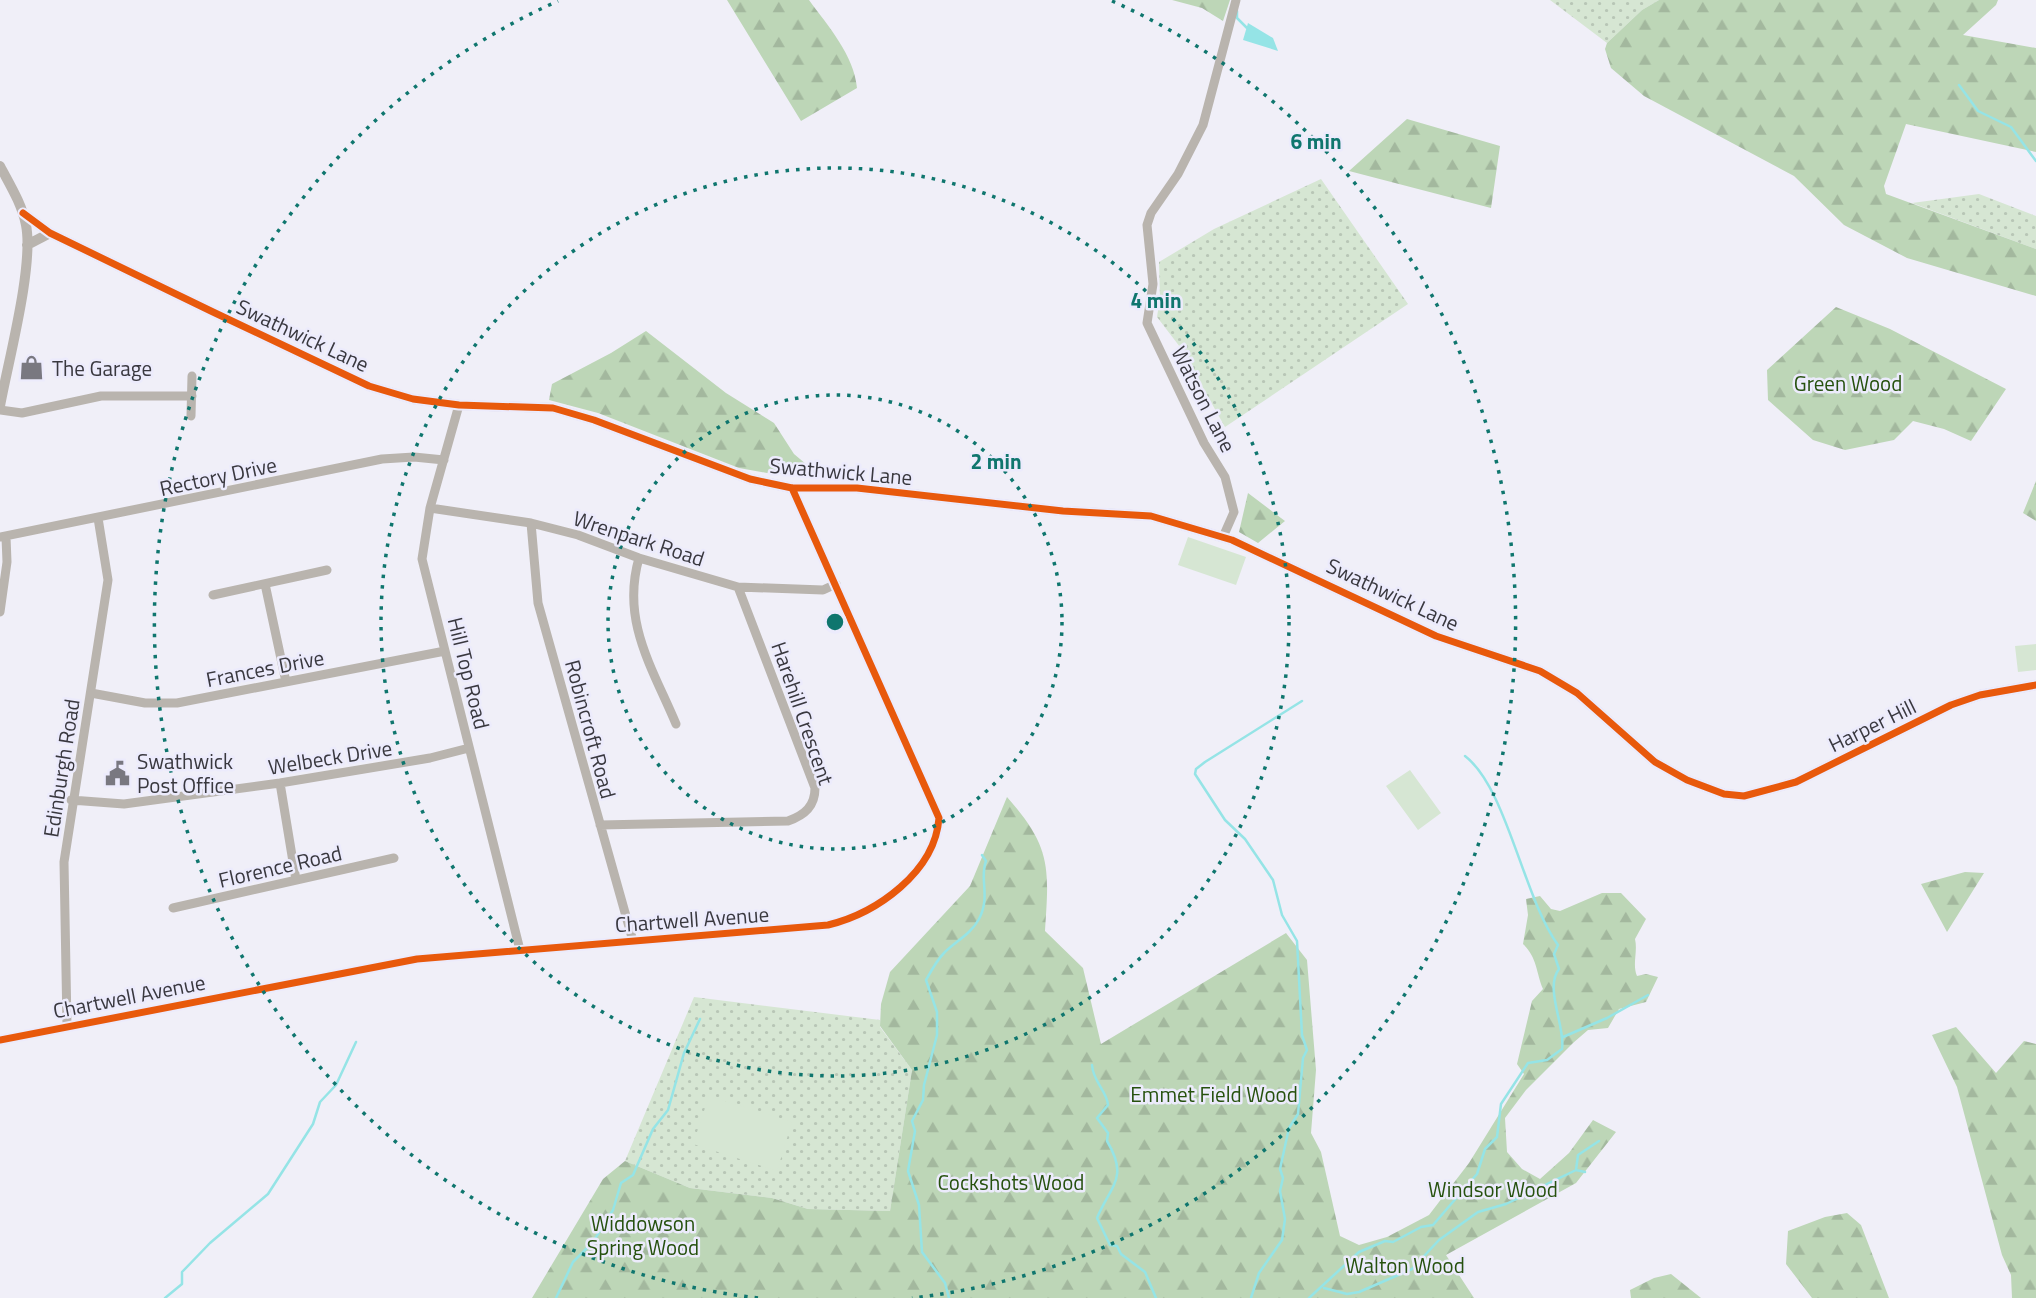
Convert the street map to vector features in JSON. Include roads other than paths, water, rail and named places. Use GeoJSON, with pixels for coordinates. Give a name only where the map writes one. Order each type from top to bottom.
{"type":"FeatureCollection","features":[{"type":"Feature","properties":{"kind":"street","name":"Watson Lane"},"geometry":{"type":"LineString","coordinates":[[1223,537],[1234,512],[1225,477],[1204,443],[1147,323],[1153,284],[1147,225],[1150,213],[1178,174],[1203,125],[1236,0]]}},
{"type":"Feature","properties":{"kind":"street"},"geometry":{"type":"LineString","coordinates":[[0,166],[23,213],[27,245],[25,275],[0,408],[22,413],[102,396],[192,396]]}},
{"type":"Feature","properties":{"kind":"street","name":"Swathwick Lane"},"geometry":{"type":"LineString","coordinates":[[23,213],[50,233],[369,386],[414,399],[459,405],[553,408],[594,419],[750,480],[792,488],[857,488],[1063,511],[1151,516],[1223,537],[1436,636],[1540,671],[1577,693],[1655,762],[1687,780],[1724,794]]}},
{"type":"Feature","properties":{"kind":"street"},"geometry":{"type":"LineString","coordinates":[[27,245],[50,233]]}},
{"type":"Feature","properties":{"kind":"street"},"geometry":{"type":"LineString","coordinates":[[191,416],[192,376]]}},
{"type":"Feature","properties":{"kind":"street","name":"Hill Top Road"},"geometry":{"type":"LineString","coordinates":[[459,405],[430,508],[422,559],[520,950]]}},
{"type":"Feature","properties":{"kind":"street","name":"Rectory Drive"},"geometry":{"type":"LineString","coordinates":[[3,537],[382,460],[414,457],[444,460]]}},
{"type":"Feature","properties":{"kind":"street","name":"Chartwell Avenue"},"geometry":{"type":"LineString","coordinates":[[0,1040],[417,959],[737,935],[848,920],[884,899],[927,858],[937,836],[939,818],[792,488]]}},
{"type":"Feature","properties":{"kind":"street","name":"Wrenpark Road"},"geometry":{"type":"LineString","coordinates":[[430,508],[531,523],[578,535],[639,558],[738,586],[823,590],[836,584]]}},
{"type":"Feature","properties":{"kind":"street","name":"Edinburgh Road"},"geometry":{"type":"LineString","coordinates":[[67,1025],[64,862],[71,800],[108,580],[99,518]]}},
{"type":"Feature","properties":{"kind":"street","name":"Robincroft Road"},"geometry":{"type":"LineString","coordinates":[[531,523],[538,603],[633,941]]}},
{"type":"Feature","properties":{"kind":"street"},"geometry":{"type":"LineString","coordinates":[[0,611],[7,562],[3,537]]}},
{"type":"Feature","properties":{"kind":"street"},"geometry":{"type":"LineString","coordinates":[[639,558],[632,584],[635,629],[676,724]]}},
{"type":"Feature","properties":{"kind":"street"},"geometry":{"type":"LineString","coordinates":[[213,595],[327,570]]}},
{"type":"Feature","properties":{"kind":"street"},"geometry":{"type":"LineString","coordinates":[[265,584],[286,682]]}},
{"type":"Feature","properties":{"kind":"street","name":"Harehill Crescent"},"geometry":{"type":"LineString","coordinates":[[600,825],[788,821],[802,816],[815,800],[815,788],[738,586]]}},
{"type":"Feature","properties":{"kind":"street","name":"Frances Drive"},"geometry":{"type":"LineString","coordinates":[[91,693],[145,703],[177,703],[445,651]]}},
{"type":"Feature","properties":{"kind":"street","name":"Harper Hill"},"geometry":{"type":"LineString","coordinates":[[1724,794],[1744,796],[1796,782],[1951,705],[1980,695],[2036,685]]}},
{"type":"Feature","properties":{"kind":"street","name":"Welbeck Drive"},"geometry":{"type":"LineString","coordinates":[[71,800],[124,804],[280,783],[430,758],[469,748]]}},
{"type":"Feature","properties":{"kind":"street"},"geometry":{"type":"LineString","coordinates":[[280,783],[296,880]]}},
{"type":"Feature","properties":{"kind":"street","name":"Florence Road"},"geometry":{"type":"LineString","coordinates":[[173,908],[394,858]]}},
{"type":"Feature","properties":{"kind":"water"},"geometry":{"type":"Polygon","coordinates":[[[1248,23],[1273,38],[1278,51],[1243,40],[1248,23]]]}},
{"type":"Feature","properties":{"kind":"waterway"},"geometry":{"type":"LineString","coordinates":[[1237,11],[1237,18],[1247,28]]}},
{"type":"Feature","properties":{"kind":"waterway"},"geometry":{"type":"LineString","coordinates":[[1959,85],[1978,111],[2011,127],[2036,161]]}},
{"type":"Feature","properties":{"kind":"waterway"},"geometry":{"type":"LineString","coordinates":[[1251,1298],[1259,1273],[1282,1240],[1285,1219],[1280,1191],[1283,1178],[1280,1169],[1289,1128],[1298,1114],[1303,1058],[1307,1050],[1302,1035],[1297,941],[1282,915],[1273,880],[1245,839],[1225,820],[1195,774],[1196,769],[1205,762],[1302,701]]}},
{"type":"Feature","properties":{"kind":"waterway"},"geometry":{"type":"LineString","coordinates":[[1309,1298],[1359,1252],[1385,1241],[1393,1242],[1421,1227],[1433,1225],[1477,1174],[1485,1149],[1497,1137],[1501,1104],[1528,1063],[1547,1060],[1562,1049],[1554,997],[1555,977],[1559,969],[1554,954],[1558,945],[1535,900],[1492,792],[1480,771],[1465,756]]}},
{"type":"Feature","properties":{"kind":"waterway"},"geometry":{"type":"LineString","coordinates":[[949,1298],[945,1283],[922,1252],[919,1205],[908,1171],[915,1131],[912,1121],[923,1100],[924,1085],[937,1035],[937,1012],[926,980],[941,956],[968,933],[979,919],[985,895],[986,861],[982,855]]}},
{"type":"Feature","properties":{"kind":"waterway"},"geometry":{"type":"LineString","coordinates":[[1563,1037],[1607,1018],[1648,995]]}},
{"type":"Feature","properties":{"kind":"waterway"},"geometry":{"type":"LineString","coordinates":[[556,1298],[573,1262],[593,1242],[613,1210],[621,1183],[633,1175],[653,1129],[668,1110],[684,1053],[700,1019]]}},
{"type":"Feature","properties":{"kind":"waterway"},"geometry":{"type":"LineString","coordinates":[[165,1298],[182,1284],[182,1272],[210,1243],[268,1194],[313,1124],[320,1102],[336,1085],[356,1042]]}},
{"type":"Feature","properties":{"kind":"waterway"},"geometry":{"type":"LineString","coordinates":[[1092,1065],[1108,1105],[1097,1118],[1108,1133],[1107,1141],[1117,1164],[1116,1181],[1097,1218],[1110,1245],[1117,1246],[1121,1254],[1145,1272],[1156,1298]]}},
{"type":"Feature","properties":{"kind":"waterway"},"geometry":{"type":"LineString","coordinates":[[1324,1288],[1347,1294],[1359,1292],[1412,1269],[1439,1240],[1478,1212],[1506,1204],[1576,1170],[1578,1155],[1599,1141]]}},
{"type":"Feature","properties":{"kind":"waterway"},"geometry":{"type":"LineString","coordinates":[[1576,1170],[1585,1172]]}},
{"type":"Feature","properties":{"kind":"place","name":"The Garage"},"geometry":{"type":"Point","coordinates":[32,368]}},
{"type":"Feature","properties":{"kind":"place","name":"Swathwick Post Office"},"geometry":{"type":"Point","coordinates":[117,773]}},
{"type":"Feature","properties":{"kind":"park label","name":"Green Wood"},"geometry":{"type":"Point","coordinates":[1848,383]}},
{"type":"Feature","properties":{"kind":"park label","name":"Emmet Field Wood"},"geometry":{"type":"Point","coordinates":[1214,1094]}},
{"type":"Feature","properties":{"kind":"park label","name":"Cockshots Wood"},"geometry":{"type":"Point","coordinates":[1011,1182]}},
{"type":"Feature","properties":{"kind":"park label","name":"Windsor Wood"},"geometry":{"type":"Point","coordinates":[1493,1189]}},
{"type":"Feature","properties":{"kind":"park label","name":"Widdowson Spring Wood"},"geometry":{"type":"Point","coordinates":[643,1235]}},
{"type":"Feature","properties":{"kind":"park label","name":"Walton Wood"},"geometry":{"type":"Point","coordinates":[1405,1265]}}]}
